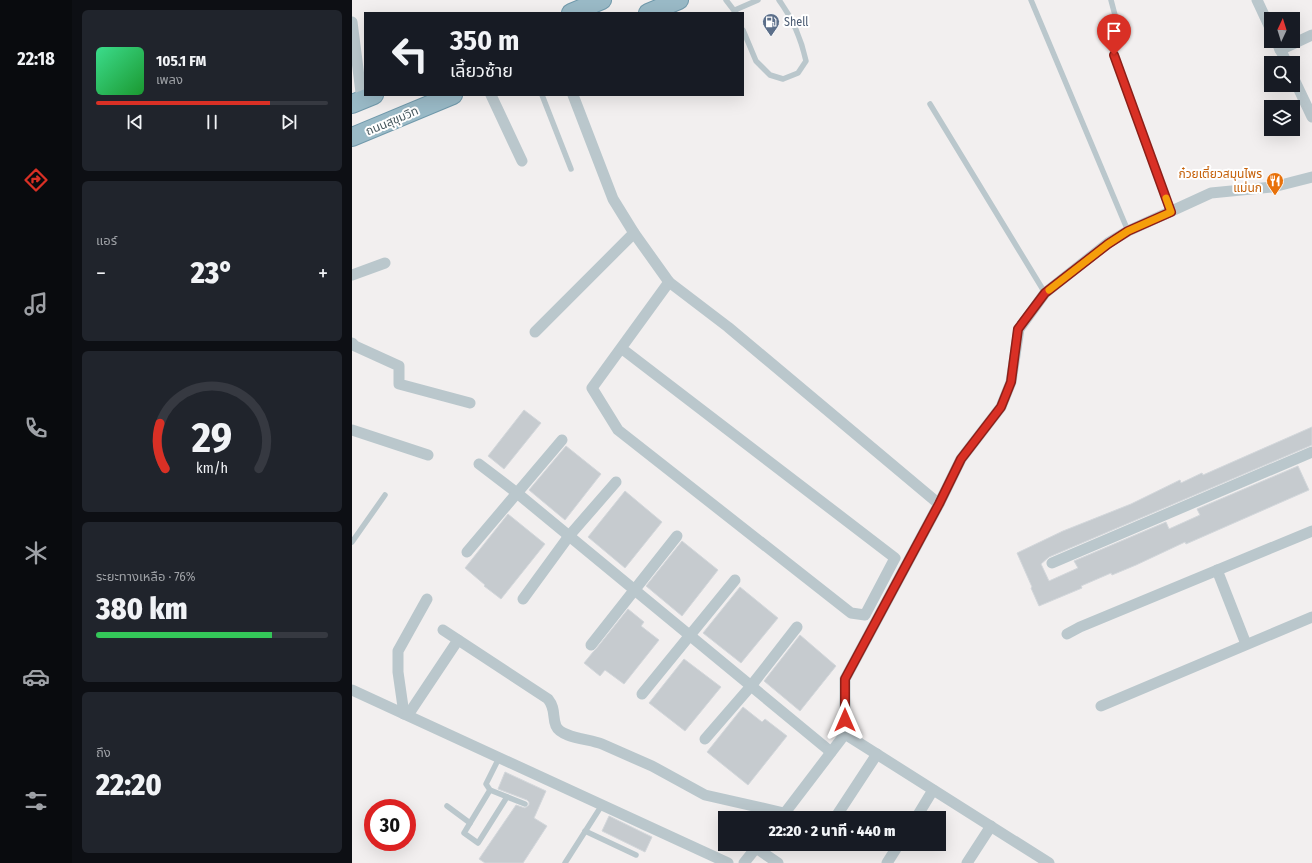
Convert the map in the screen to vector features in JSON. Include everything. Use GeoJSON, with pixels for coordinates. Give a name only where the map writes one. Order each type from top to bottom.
{"type":"FeatureCollection","features":[{"type":"Feature","properties":{"kind":"highway"},"geometry":{"type":"LineString","coordinates":[[577,7],[602,0]]}},
{"type":"Feature","properties":{"kind":"highway"},"geometry":{"type":"LineString","coordinates":[[650,12],[679,0]]}},
{"type":"Feature","properties":{"kind":"highway","name":"ถนนสุขุมวิท"},"geometry":{"type":"LineString","coordinates":[[352,138],[451,96]]}},
{"type":"Feature","properties":{"kind":"street"},"geometry":{"type":"LineString","coordinates":[[1257,0],[1264,15]]}},
{"type":"Feature","properties":{"kind":"street"},"geometry":{"type":"LineString","coordinates":[[352,22],[363,100]]}},
{"type":"Feature","properties":{"kind":"street"},"geometry":{"type":"LineString","coordinates":[[1300,39],[1312,35]]}},
{"type":"Feature","properties":{"kind":"street"},"geometry":{"type":"LineString","coordinates":[[1300,92],[1312,117]]}},
{"type":"Feature","properties":{"kind":"street"},"geometry":{"type":"LineString","coordinates":[[491,96],[522,161]]}},
{"type":"Feature","properties":{"kind":"street"},"geometry":{"type":"LineString","coordinates":[[574,96],[613,199],[634,233],[669,282],[728,327],[939,504]]}},
{"type":"Feature","properties":{"kind":"street"},"geometry":{"type":"LineString","coordinates":[[786,811],[845,734],[845,679],[939,504],[961,459],[1001,407],[1011,382],[1018,329],[1045,293],[1108,244],[1128,231],[1211,193],[1273,187],[1312,177]]}},
{"type":"Feature","properties":{"kind":"street"},"geometry":{"type":"LineString","coordinates":[[535,332],[634,233]]}},
{"type":"Feature","properties":{"kind":"street"},"geometry":{"type":"LineString","coordinates":[[352,275],[385,264]]}},
{"type":"Feature","properties":{"kind":"street"},"geometry":{"type":"LineString","coordinates":[[621,348],[895,558],[865,615],[851,613],[618,430],[592,388],[621,348],[669,282]]}},
{"type":"Feature","properties":{"kind":"street"},"geometry":{"type":"LineString","coordinates":[[352,342],[355,346],[399,366],[399,384],[470,403]]}},
{"type":"Feature","properties":{"kind":"street"},"geometry":{"type":"LineString","coordinates":[[352,430],[428,455]]}},
{"type":"Feature","properties":{"kind":"street"},"geometry":{"type":"LineString","coordinates":[[467,552],[562,440]]}},
{"type":"Feature","properties":{"kind":"street"},"geometry":{"type":"LineString","coordinates":[[1052,563],[1312,452]]}},
{"type":"Feature","properties":{"kind":"street"},"geometry":{"type":"LineString","coordinates":[[479,464],[517,493],[831,752]]}},
{"type":"Feature","properties":{"kind":"street"},"geometry":{"type":"LineString","coordinates":[[523,599],[569,536],[616,482]]}},
{"type":"Feature","properties":{"kind":"street"},"geometry":{"type":"LineString","coordinates":[[1067,634],[1080,627],[1312,531]]}},
{"type":"Feature","properties":{"kind":"street"},"geometry":{"type":"LineString","coordinates":[[591,645],[677,536]]}},
{"type":"Feature","properties":{"kind":"street"},"geometry":{"type":"LineString","coordinates":[[1217,570],[1246,644]]}},
{"type":"Feature","properties":{"kind":"street"},"geometry":{"type":"LineString","coordinates":[[642,694],[735,580]]}},
{"type":"Feature","properties":{"kind":"street"},"geometry":{"type":"LineString","coordinates":[[406,715],[398,672],[398,651],[427,599]]}},
{"type":"Feature","properties":{"kind":"street"},"geometry":{"type":"LineString","coordinates":[[1101,706],[1312,617]]}},
{"type":"Feature","properties":{"kind":"street"},"geometry":{"type":"LineString","coordinates":[[705,740],[751,686],[797,627]]}},
{"type":"Feature","properties":{"kind":"street"},"geometry":{"type":"LineString","coordinates":[[443,630],[548,699],[553,704],[556,725],[559,731],[567,735],[594,740],[652,766],[705,795],[764,811]]}},
{"type":"Feature","properties":{"kind":"street"},"geometry":{"type":"LineString","coordinates":[[406,715],[458,640]]}},
{"type":"Feature","properties":{"kind":"street"},"geometry":{"type":"LineString","coordinates":[[352,690],[728,863]]}},
{"type":"Feature","properties":{"kind":"street"},"geometry":{"type":"LineString","coordinates":[[845,734],[1048,863]]}},
{"type":"Feature","properties":{"kind":"street"},"geometry":{"type":"LineString","coordinates":[[840,811],[877,754]]}},
{"type":"Feature","properties":{"kind":"street"},"geometry":{"type":"LineString","coordinates":[[920,811],[933,790]]}},
{"type":"Feature","properties":{"kind":"street"},"geometry":{"type":"LineString","coordinates":[[968,863],[991,826]]}},
{"type":"Feature","properties":{"kind":"street"},"geometry":{"type":"LineString","coordinates":[[744,863],[753,851]]}},
{"type":"Feature","properties":{"kind":"street"},"geometry":{"type":"LineString","coordinates":[[763,851],[778,863]]}},
{"type":"Feature","properties":{"kind":"street"},"geometry":{"type":"LineString","coordinates":[[887,863],[895,851]]}},
{"type":"Feature","properties":{"kind":"lane"},"geometry":{"type":"LineString","coordinates":[[726,0],[735,12],[758,0]]}},
{"type":"Feature","properties":{"kind":"lane"},"geometry":{"type":"LineString","coordinates":[[744,32],[756,61],[770,75],[783,79],[798,73],[806,61],[801,40],[786,10],[779,0]]}},
{"type":"Feature","properties":{"kind":"lane"},"geometry":{"type":"LineString","coordinates":[[1031,0],[1128,231]]}},
{"type":"Feature","properties":{"kind":"lane"},"geometry":{"type":"LineString","coordinates":[[1111,0],[1116,20],[1114,55],[1171,212]]}},
{"type":"Feature","properties":{"kind":"lane"},"geometry":{"type":"LineString","coordinates":[[542,96],[571,169]]}},
{"type":"Feature","properties":{"kind":"lane"},"geometry":{"type":"LineString","coordinates":[[930,104],[1045,293]]}},
{"type":"Feature","properties":{"kind":"lane"},"geometry":{"type":"LineString","coordinates":[[352,542],[385,495]]}},
{"type":"Feature","properties":{"kind":"lane"},"geometry":{"type":"LineString","coordinates":[[499,758],[486,784],[490,790],[525,804]]}},
{"type":"Feature","properties":{"kind":"lane"},"geometry":{"type":"LineString","coordinates":[[490,790],[464,832],[478,843],[507,797]]}},
{"type":"Feature","properties":{"kind":"lane"},"geometry":{"type":"LineString","coordinates":[[565,863],[602,805]]}},
{"type":"Feature","properties":{"kind":"lane"},"geometry":{"type":"LineString","coordinates":[[447,806],[470,822]]}},
{"type":"Feature","properties":{"kind":"lane"},"geometry":{"type":"LineString","coordinates":[[585,831],[636,855]]}},
{"type":"Feature","properties":{"kind":"building"},"geometry":{"type":"Polygon","coordinates":[[[524,410],[541,423],[504,469],[488,456],[524,410]]]}},
{"type":"Feature","properties":{"kind":"building"},"geometry":{"type":"Polygon","coordinates":[[[1312,427],[1312,445],[1049,557],[1041,564],[1049,581],[1078,568],[1074,561],[1166,522],[1169,529],[1200,515],[1197,509],[1298,466],[1309,490],[1186,544],[1185,542],[1136,565],[1112,575],[1111,573],[1081,586],[1082,588],[1039,606],[1017,553],[1063,531],[1131,504],[1180,480],[1181,483],[1202,473],[1203,475],[1312,427]]]}},
{"type":"Feature","properties":{"kind":"building"},"geometry":{"type":"Polygon","coordinates":[[[566,446],[601,474],[565,520],[529,490],[566,446]]]}},
{"type":"Feature","properties":{"kind":"building"},"geometry":{"type":"Polygon","coordinates":[[[625,491],[662,522],[625,568],[588,537],[625,491]]]}},
{"type":"Feature","properties":{"kind":"building"},"geometry":{"type":"Polygon","coordinates":[[[508,514],[545,544],[501,599],[484,586],[485,585],[465,568],[508,514]]]}},
{"type":"Feature","properties":{"kind":"building"},"geometry":{"type":"Polygon","coordinates":[[[682,541],[718,570],[682,616],[646,586],[682,541]]]}},
{"type":"Feature","properties":{"kind":"building"},"geometry":{"type":"Polygon","coordinates":[[[740,587],[778,618],[741,663],[703,633],[740,587]]]}},
{"type":"Feature","properties":{"kind":"building"},"geometry":{"type":"Polygon","coordinates":[[[628,609],[644,622],[641,626],[659,640],[624,684],[605,670],[600,676],[584,663],[628,609]]]}},
{"type":"Feature","properties":{"kind":"building"},"geometry":{"type":"Polygon","coordinates":[[[800,635],[836,666],[800,711],[764,681],[800,635]]]}},
{"type":"Feature","properties":{"kind":"building"},"geometry":{"type":"Polygon","coordinates":[[[684,659],[721,687],[685,731],[649,703],[684,659]]]}},
{"type":"Feature","properties":{"kind":"building"},"geometry":{"type":"Polygon","coordinates":[[[743,707],[762,722],[765,719],[787,736],[748,785],[707,752],[743,707]]]}},
{"type":"Feature","properties":{"kind":"building"},"geometry":{"type":"Polygon","coordinates":[[[505,772],[546,791],[534,818],[547,826],[523,863],[485,863],[479,859],[516,805],[525,808],[529,805],[527,800],[498,789],[505,772]]]}},
{"type":"Feature","properties":{"kind":"building"},"geometry":{"type":"Polygon","coordinates":[[[609,816],[652,837],[645,852],[602,831],[609,816]]]}},
{"type":"Feature","properties":{"kind":"slow traffic"},"geometry":{"type":"LineString","coordinates":[[1049,290],[1108,244],[1128,231],[1171,212],[1166,198]]}},
{"type":"Feature","properties":{"kind":"place","name":"Shell"},"geometry":{"type":"Point","coordinates":[771,37]}},
{"type":"Feature","properties":{"kind":"place","name":"ก๋วยเตี๋ยวสมุนไพร แม่นก"},"geometry":{"type":"Point","coordinates":[1275,196]}},
{"type":"Feature","properties":{"kind":"route"},"geometry":{"type":"LineString","coordinates":[[845,720],[845,679],[939,504],[961,459],[1001,407],[1011,382],[1018,329],[1045,293],[1108,244],[1128,231],[1171,212],[1114,55]]}}]}
